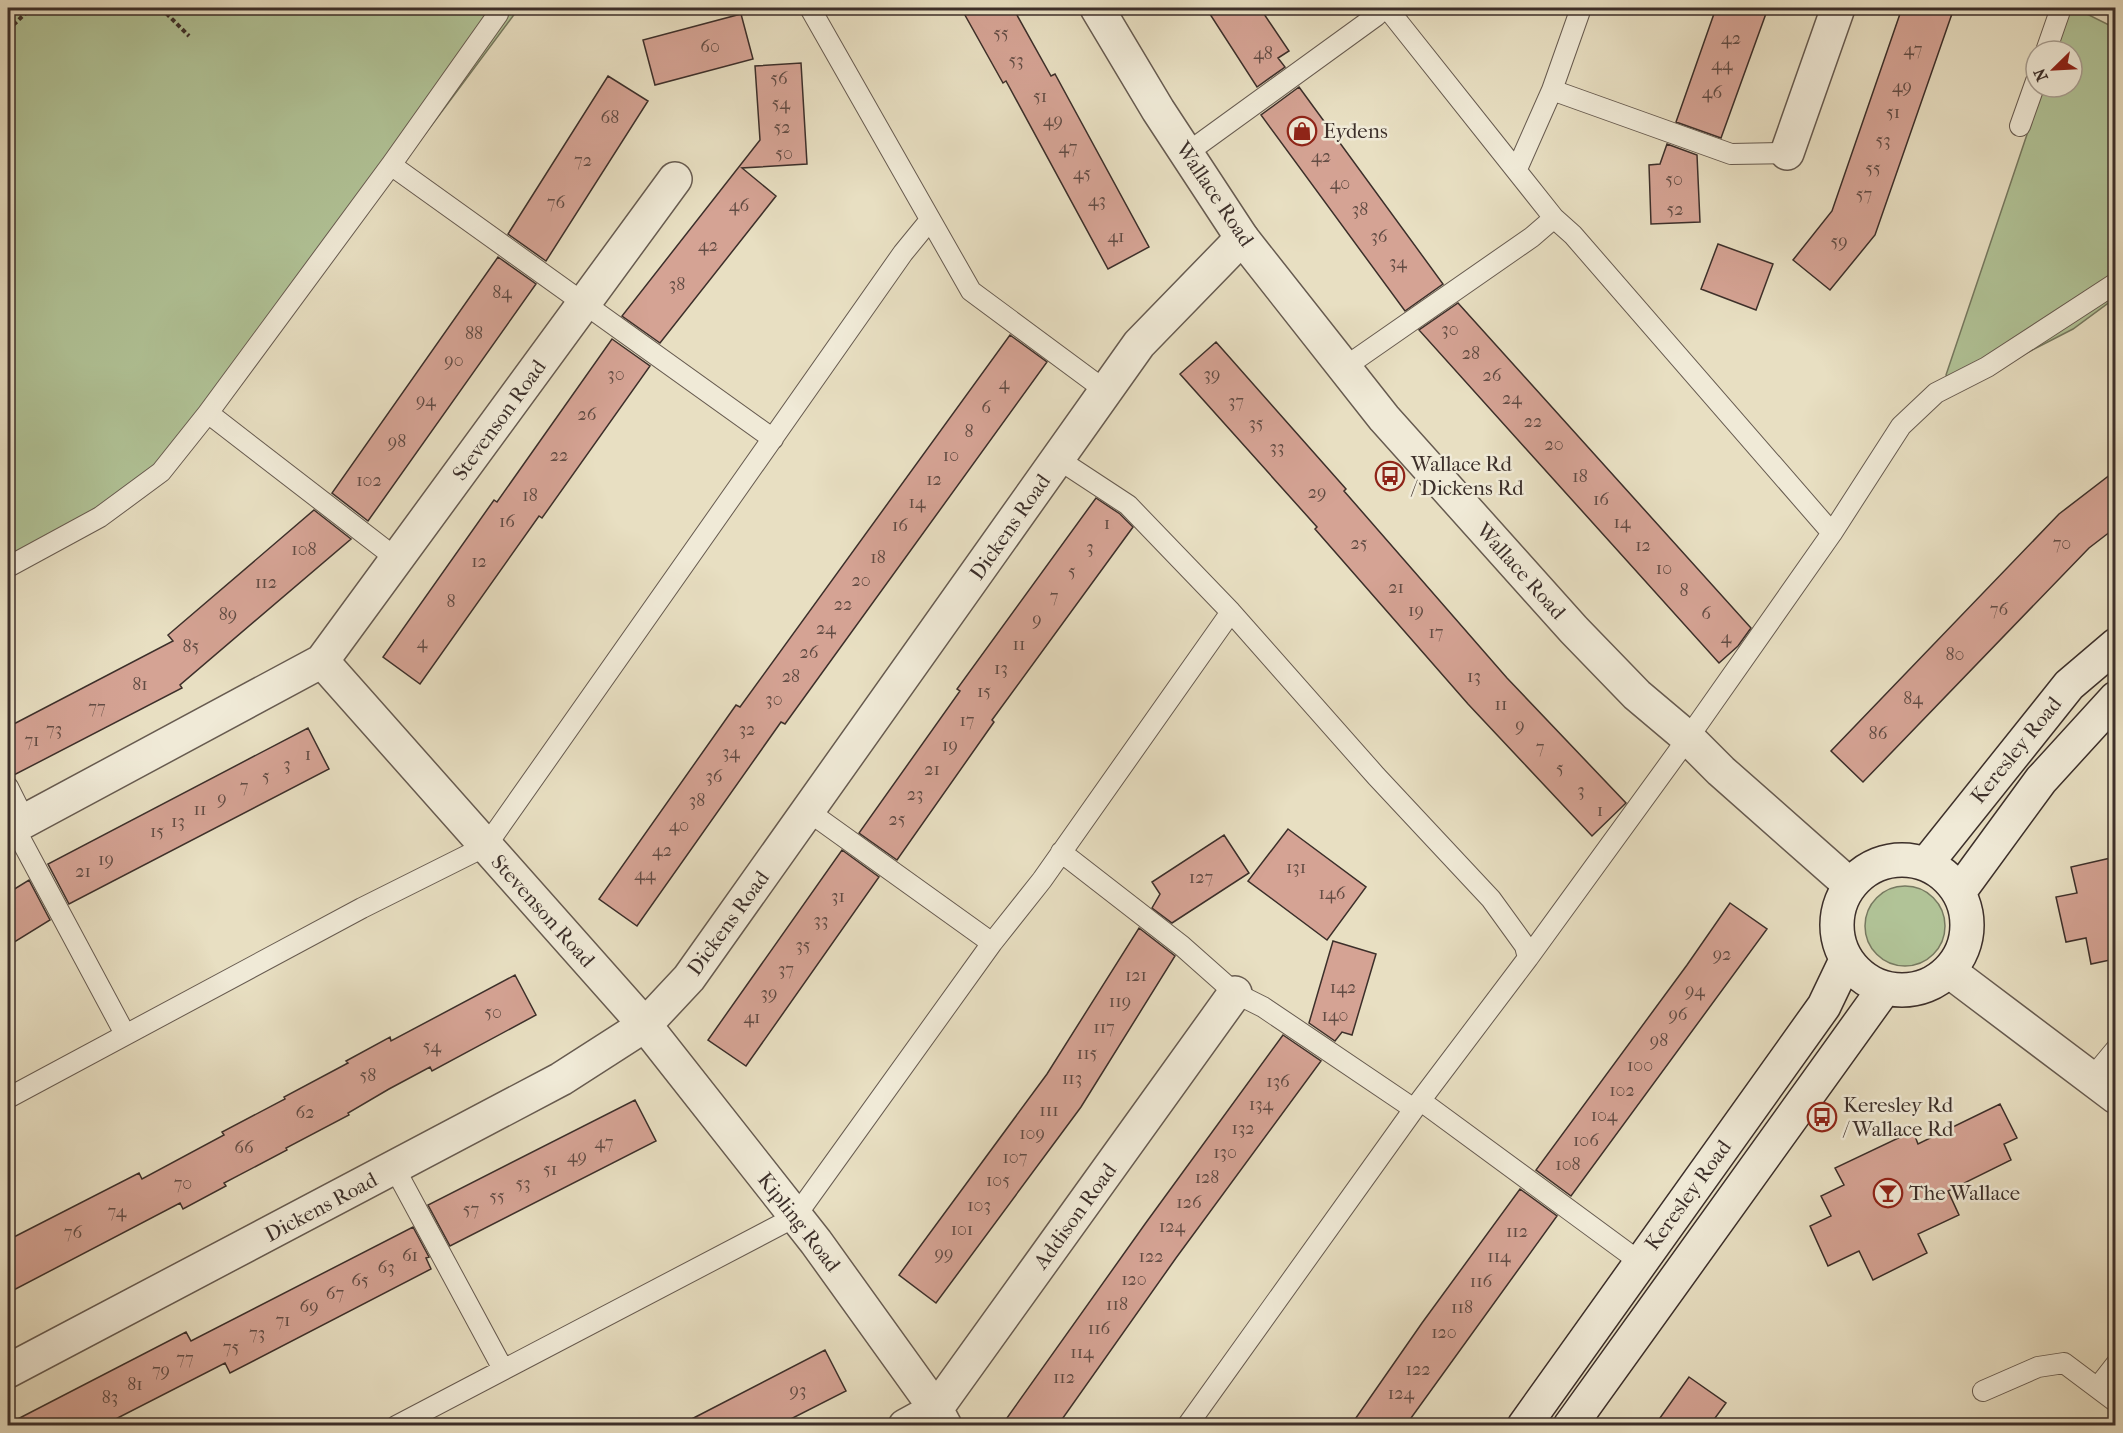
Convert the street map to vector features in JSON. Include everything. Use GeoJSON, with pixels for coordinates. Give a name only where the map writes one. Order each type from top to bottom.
{"type":"FeatureCollection","features":[{"type":"Feature","properties":{"kind":"street","name":"Wallace Road"},"geometry":{"type":"LineString","coordinates":[[1097,8],[1158,110],[1242,238],[1384,418],[1574,630],[1637,696],[1688,738],[1721,771],[1850,885]]}},
{"type":"Feature","properties":{"kind":"street"},"geometry":{"type":"LineString","coordinates":[[1787,153],[1838,8]]}},
{"type":"Feature","properties":{"kind":"street","name":"Stevenson Road"},"geometry":{"type":"LineString","coordinates":[[15,826],[322,661],[675,179]]}},
{"type":"Feature","properties":{"kind":"street","name":"Dickens Road"},"geometry":{"type":"LineString","coordinates":[[8,1371],[561,1080],[645,1025],[689,978],[1138,344],[1242,238]]}},
{"type":"Feature","properties":{"kind":"street","name":"Keresley Road"},"geometry":{"type":"LineString","coordinates":[[1926,864],[2069,685],[2115,645]]}},
{"type":"Feature","properties":{"kind":"street","name":"Stevenson Road"},"geometry":{"type":"LineString","coordinates":[[322,661],[645,1025]]}},
{"type":"Feature","properties":{"kind":"street","name":"Keresley Road"},"geometry":{"type":"LineString","coordinates":[[1959,892],[2041,780],[2115,698]]}},
{"type":"Feature","properties":{"kind":"street"},"geometry":{"type":"LineString","coordinates":[[1895,859],[1926,864],[1943,873],[1959,892],[1966,909],[1968,932],[1963,951],[1949,971],[1927,986],[1903,991],[1884,989],[1862,978],[1846,960],[1837,935],[1838,911],[1850,885],[1866,870],[1895,859]]}},
{"type":"Feature","properties":{"kind":"street","name":"Keresley Road"},"geometry":{"type":"LineString","coordinates":[[1524,1425],[1824,1006],[1846,960]]}},
{"type":"Feature","properties":{"kind":"street"},"geometry":{"type":"LineString","coordinates":[[1949,971],[2103,1088]]}},
{"type":"Feature","properties":{"kind":"street","name":"Keresley Road"},"geometry":{"type":"LineString","coordinates":[[1570,1425],[1884,989]]}},
{"type":"Feature","properties":{"kind":"street","name":"Addison Road"},"geometry":{"type":"LineString","coordinates":[[905,1425],[941,1417],[1234,993]]}},
{"type":"Feature","properties":{"kind":"street","name":"Kipling Road"},"geometry":{"type":"LineString","coordinates":[[645,1025],[795,1217],[941,1417]]}},
{"type":"Feature","properties":{"kind":"lane"},"geometry":{"type":"LineString","coordinates":[[810,8],[971,291],[1106,391]]}},
{"type":"Feature","properties":{"kind":"lane"},"geometry":{"type":"LineString","coordinates":[[1186,153],[1386,8],[1554,218],[1573,235],[1832,533]]}},
{"type":"Feature","properties":{"kind":"lane"},"geometry":{"type":"LineString","coordinates":[[1517,170],[1552,90],[1581,8]]}},
{"type":"Feature","properties":{"kind":"lane"},"geometry":{"type":"LineString","coordinates":[[2050,39],[2061,8]]}},
{"type":"Feature","properties":{"kind":"lane"},"geometry":{"type":"LineString","coordinates":[[8,567],[100,517],[162,472],[391,165],[498,14]]}},
{"type":"Feature","properties":{"kind":"lane"},"geometry":{"type":"LineString","coordinates":[[1552,90],[1731,154],[1787,153]]}},
{"type":"Feature","properties":{"kind":"lane"},"geometry":{"type":"LineString","coordinates":[[2020,126],[2030,99]]}},
{"type":"Feature","properties":{"kind":"lane"},"geometry":{"type":"LineString","coordinates":[[391,165],[772,439]]}},
{"type":"Feature","properties":{"kind":"lane"},"geometry":{"type":"LineString","coordinates":[[1345,367],[1532,237],[1554,218]]}},
{"type":"Feature","properties":{"kind":"lane"},"geometry":{"type":"LineString","coordinates":[[8,1098],[124,1034],[486,846],[903,253],[930,220]]}},
{"type":"Feature","properties":{"kind":"lane"},"geometry":{"type":"LineString","coordinates":[[1187,1425],[1418,1105],[1688,738],[1832,533],[1901,426],[1936,393],[1987,368],[2115,283]]}},
{"type":"Feature","properties":{"kind":"lane"},"geometry":{"type":"LineString","coordinates":[[208,413],[398,558]]}},
{"type":"Feature","properties":{"kind":"lane"},"geometry":{"type":"LineString","coordinates":[[1058,459],[1128,505],[1231,612],[1376,776],[1491,899],[1525,946],[1528,958]]}},
{"type":"Feature","properties":{"kind":"lane"},"geometry":{"type":"LineString","coordinates":[[396,1425],[795,1217],[992,943],[1042,880],[1231,612]]}},
{"type":"Feature","properties":{"kind":"lane"},"geometry":{"type":"LineString","coordinates":[[8,788],[15,826],[124,1034]]}},
{"type":"Feature","properties":{"kind":"lane"},"geometry":{"type":"LineString","coordinates":[[808,811],[992,943]]}},
{"type":"Feature","properties":{"kind":"lane"},"geometry":{"type":"LineString","coordinates":[[1061,852],[1182,946],[1234,993],[1263,1007],[1418,1105],[1640,1262]]}},
{"type":"Feature","properties":{"kind":"lane"},"geometry":{"type":"LineString","coordinates":[[2103,1088],[2115,1049]]}},
{"type":"Feature","properties":{"kind":"lane"},"geometry":{"type":"LineString","coordinates":[[394,1169],[503,1369]]}},
{"type":"Feature","properties":{"kind":"lane"},"geometry":{"type":"LineString","coordinates":[[1983,1391],[2038,1367],[2064,1363],[2115,1402]]}},
{"type":"Feature","properties":{"kind":"lane"},"geometry":{"type":"LineString","coordinates":[[2098,1387],[2115,1364]]}},
{"type":"Feature","properties":{"kind":"path"},"geometry":{"type":"LineString","coordinates":[[8,30],[32,8]]}},
{"type":"Feature","properties":{"kind":"path"},"geometry":{"type":"LineString","coordinates":[[161,8],[189,36]]}},
{"type":"Feature","properties":{"kind":"green space"},"geometry":{"type":"Polygon","coordinates":[[[8,8],[519,8],[175,463],[8,564],[8,8]]]}},
{"type":"Feature","properties":{"kind":"green space"},"geometry":{"type":"Polygon","coordinates":[[[2070,8],[2075,8],[2115,28],[2115,298],[2073,329],[1966,384],[1954,382],[1946,375],[2039,99],[2084,99],[2084,39],[2060,39],[2070,8]]]}},
{"type":"Feature","properties":{"kind":"green space"},"geometry":{"type":"Polygon","coordinates":[[[1905,886],[1920,889],[1933,898],[1942,911],[1945,926],[1942,941],[1933,954],[1920,963],[1905,966],[1890,963],[1877,954],[1868,941],[1865,926],[1868,911],[1877,898],[1890,889],[1905,886]]]}},
{"type":"Feature","properties":{"kind":"building"},"geometry":{"type":"Polygon","coordinates":[[[961,8],[1013,8],[1051,76],[1055,74],[1149,247],[1108,269],[1006,81],[1003,83],[961,8]]]}},
{"type":"Feature","properties":{"kind":"building"},"geometry":{"type":"Polygon","coordinates":[[[1206,8],[1260,8],[1289,51],[1278,58],[1285,67],[1257,87],[1206,8]]]}},
{"type":"Feature","properties":{"kind":"building"},"geometry":{"type":"Polygon","coordinates":[[[1716,8],[1768,8],[1721,138],[1676,122],[1716,8]]]}},
{"type":"Feature","properties":{"kind":"building"},"geometry":{"type":"Polygon","coordinates":[[[1902,8],[1954,8],[1875,235],[1830,290],[1793,260],[1832,211],[1902,8]]]}},
{"type":"Feature","properties":{"kind":"building"},"geometry":{"type":"Polygon","coordinates":[[[741,14],[753,59],[655,85],[643,40],[741,14]]]}},
{"type":"Feature","properties":{"kind":"building"},"geometry":{"type":"Polygon","coordinates":[[[801,63],[807,164],[742,168],[776,196],[660,343],[622,316],[760,140],[755,66],[801,63]]]}},
{"type":"Feature","properties":{"kind":"building"},"geometry":{"type":"Polygon","coordinates":[[[608,76],[648,101],[546,261],[508,234],[608,76]]]}},
{"type":"Feature","properties":{"kind":"building"},"geometry":{"type":"Polygon","coordinates":[[[1299,87],[1443,284],[1405,311],[1261,115],[1299,87]]]}},
{"type":"Feature","properties":{"kind":"building"},"geometry":{"type":"Polygon","coordinates":[[[1667,144],[1697,155],[1700,222],[1651,224],[1649,165],[1660,164],[1667,144]]]}},
{"type":"Feature","properties":{"kind":"building"},"geometry":{"type":"Polygon","coordinates":[[[1718,244],[1773,264],[1756,310],[1701,289],[1718,244]]]}},
{"type":"Feature","properties":{"kind":"building"},"geometry":{"type":"Polygon","coordinates":[[[498,257],[536,284],[368,521],[332,493],[498,257]]]}},
{"type":"Feature","properties":{"kind":"building"},"geometry":{"type":"Polygon","coordinates":[[[1458,303],[1751,628],[1738,646],[1719,663],[1419,330],[1458,303]]]}},
{"type":"Feature","properties":{"kind":"building"},"geometry":{"type":"Polygon","coordinates":[[[1010,335],[1047,362],[785,724],[781,722],[637,926],[599,899],[736,705],[740,707],[1010,335]]]}},
{"type":"Feature","properties":{"kind":"building"},"geometry":{"type":"Polygon","coordinates":[[[612,339],[650,366],[542,518],[539,516],[420,684],[383,657],[494,500],[497,502],[612,339]]]}},
{"type":"Feature","properties":{"kind":"building"},"geometry":{"type":"Polygon","coordinates":[[[1216,342],[1346,489],[1344,491],[1507,678],[1626,803],[1592,836],[1468,704],[1315,529],[1317,527],[1180,374],[1216,342]]]}},
{"type":"Feature","properties":{"kind":"building"},"geometry":{"type":"Polygon","coordinates":[[[2115,471],[2115,528],[2089,548],[1863,782],[1831,751],[2059,514],[2115,471]]]}},
{"type":"Feature","properties":{"kind":"building"},"geometry":{"type":"Polygon","coordinates":[[[1096,498],[1120,514],[1133,527],[992,720],[994,722],[897,860],[859,833],[960,691],[957,689],[1096,498]]]}},
{"type":"Feature","properties":{"kind":"building"},"geometry":{"type":"Polygon","coordinates":[[[314,510],[351,539],[180,685],[182,688],[12,776],[8,775],[8,727],[173,641],[168,635],[314,510]]]}},
{"type":"Feature","properties":{"kind":"building"},"geometry":{"type":"Polygon","coordinates":[[[308,728],[329,769],[69,904],[48,864],[308,728]]]}},
{"type":"Feature","properties":{"kind":"building"},"geometry":{"type":"Polygon","coordinates":[[[1288,829],[1366,887],[1327,940],[1248,881],[1288,829]]]}},
{"type":"Feature","properties":{"kind":"building"},"geometry":{"type":"Polygon","coordinates":[[[1224,835],[1249,873],[1172,923],[1152,908],[1160,894],[1152,882],[1224,835]]]}},
{"type":"Feature","properties":{"kind":"building"},"geometry":{"type":"Polygon","coordinates":[[[842,850],[879,877],[746,1066],[708,1040],[842,850]]]}},
{"type":"Feature","properties":{"kind":"building"},"geometry":{"type":"Polygon","coordinates":[[[2115,857],[2115,959],[2091,964],[2086,938],[2066,942],[2056,897],[2077,893],[2071,867],[2115,857]]]}},
{"type":"Feature","properties":{"kind":"building"},"geometry":{"type":"Polygon","coordinates":[[[29,880],[50,920],[8,946],[8,893],[29,880]]]}},
{"type":"Feature","properties":{"kind":"building"},"geometry":{"type":"Polygon","coordinates":[[[1730,903],[1767,929],[1571,1196],[1536,1170],[1730,903]]]}},
{"type":"Feature","properties":{"kind":"building"},"geometry":{"type":"Polygon","coordinates":[[[1139,928],[1175,956],[1081,1107],[936,1303],[899,1275],[1047,1074],[1139,928]]]}},
{"type":"Feature","properties":{"kind":"building"},"geometry":{"type":"Polygon","coordinates":[[[1333,941],[1376,954],[1352,1035],[1342,1032],[1335,1041],[1309,1023],[1333,941]]]}},
{"type":"Feature","properties":{"kind":"building"},"geometry":{"type":"Polygon","coordinates":[[[515,975],[536,1015],[432,1071],[430,1067],[389,1089],[348,1113],[349,1115],[224,1183],[226,1186],[183,1209],[180,1203],[8,1293],[8,1240],[139,1173],[142,1179],[224,1135],[222,1132],[348,1063],[346,1061],[390,1037],[391,1041],[515,975]]]}},
{"type":"Feature","properties":{"kind":"building"},"geometry":{"type":"Polygon","coordinates":[[[1283,1035],[1321,1061],[1176,1258],[1058,1425],[1002,1425],[1145,1224],[1283,1035]]]}},
{"type":"Feature","properties":{"kind":"building"},"geometry":{"type":"Polygon","coordinates":[[[635,1100],[656,1141],[450,1246],[428,1205],[635,1100]]]}},
{"type":"Feature","properties":{"kind":"building","name":"The Wallace"},"geometry":{"type":"Polygon","coordinates":[[[2000,1104],[2017,1138],[2004,1144],[2011,1160],[1948,1191],[1959,1215],[1918,1234],[1927,1253],[1873,1280],[1859,1251],[1828,1266],[1810,1226],[1831,1216],[1821,1196],[1844,1185],[1835,1168],[1913,1131],[1918,1144],[2000,1104]]]}},
{"type":"Feature","properties":{"kind":"building"},"geometry":{"type":"Polygon","coordinates":[[[1520,1189],[1557,1216],[1406,1425],[1351,1425],[1422,1323],[1520,1189]]]}},
{"type":"Feature","properties":{"kind":"building"},"geometry":{"type":"Polygon","coordinates":[[[413,1227],[429,1257],[426,1258],[431,1269],[230,1373],[225,1363],[104,1425],[8,1425],[186,1332],[191,1341],[413,1227]]]}},
{"type":"Feature","properties":{"kind":"building"},"geometry":{"type":"Polygon","coordinates":[[[825,1350],[846,1391],[779,1425],[680,1425],[825,1350]]]}},
{"type":"Feature","properties":{"kind":"building"},"geometry":{"type":"Polygon","coordinates":[[[1689,1377],[1726,1403],[1710,1425],[1655,1425],[1689,1377]]]}},
{"type":"Feature","properties":{"kind":"place","name":"Eydens"},"geometry":{"type":"Point","coordinates":[1302,131]}},
{"type":"Feature","properties":{"kind":"place","name":"Wallace Rd / Dickens Rd"},"geometry":{"type":"Point","coordinates":[1390,476]}},
{"type":"Feature","properties":{"kind":"place","name":"Keresley Rd / Wallace Rd"},"geometry":{"type":"Point","coordinates":[1822,1117]}},
{"type":"Feature","properties":{"kind":"place","name":"The Wallace"},"geometry":{"type":"Point","coordinates":[1888,1193]}}]}
